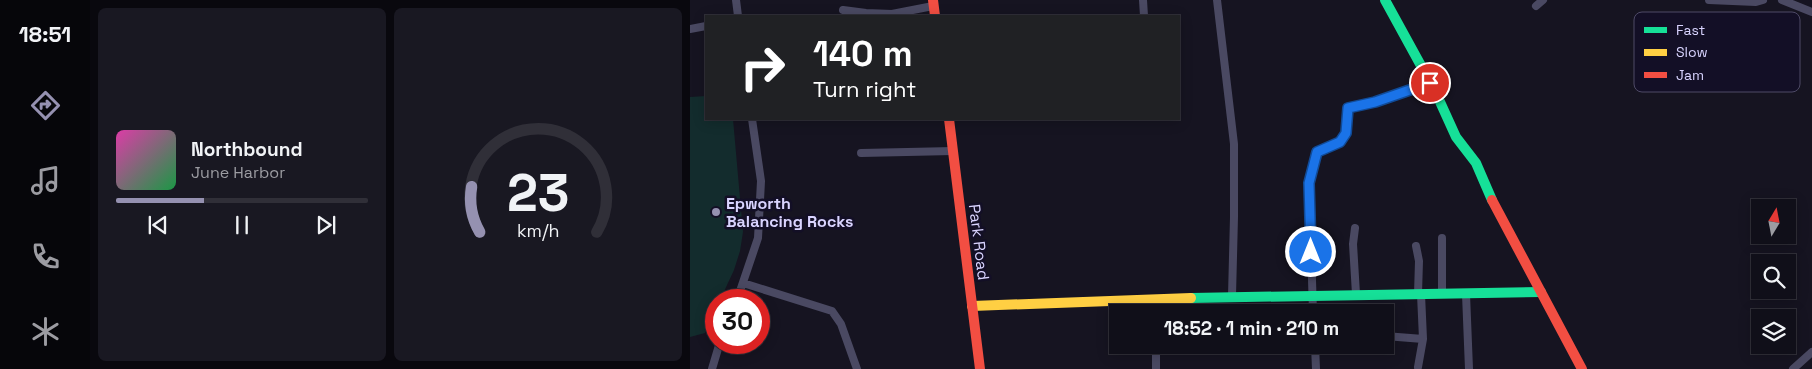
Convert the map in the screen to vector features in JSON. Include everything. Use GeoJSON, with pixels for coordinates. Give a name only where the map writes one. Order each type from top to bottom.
{"type":"FeatureCollection","features":[{"type":"Feature","properties":{"kind":"street"},"geometry":{"type":"LineString","coordinates":[[736,0],[738,15]]}},
{"type":"Feature","properties":{"kind":"street"},"geometry":{"type":"LineString","coordinates":[[1143,0],[1144,15]]}},
{"type":"Feature","properties":{"kind":"street"},"geometry":{"type":"LineString","coordinates":[[1217,0],[1234,144],[1232,296]]}},
{"type":"Feature","properties":{"kind":"street"},"geometry":{"type":"LineString","coordinates":[[1385,0],[1430,83],[1456,137],[1476,163],[1491,197],[1582,369]]}},
{"type":"Feature","properties":{"kind":"street"},"geometry":{"type":"LineString","coordinates":[[1536,6],[1543,0]]}},
{"type":"Feature","properties":{"kind":"street"},"geometry":{"type":"LineString","coordinates":[[1709,0],[1756,2],[1763,0]]}},
{"type":"Feature","properties":{"kind":"street"},"geometry":{"type":"LineString","coordinates":[[1782,0],[1812,12]]}},
{"type":"Feature","properties":{"kind":"street"},"geometry":{"type":"LineString","coordinates":[[843,10],[892,14],[934,7]]}},
{"type":"Feature","properties":{"kind":"street"},"geometry":{"type":"LineString","coordinates":[[690,29],[705,26]]}},
{"type":"Feature","properties":{"kind":"street"},"geometry":{"type":"LineString","coordinates":[[1313,304],[1309,183],[1317,152],[1340,142],[1346,133],[1348,108],[1375,102],[1430,83]]}},
{"type":"Feature","properties":{"kind":"street"},"geometry":{"type":"LineString","coordinates":[[741,289],[758,238],[760,181],[752,120]]}},
{"type":"Feature","properties":{"kind":"street","name":"Park Road"},"geometry":{"type":"LineString","coordinates":[[949,120],[980,369]]}},
{"type":"Feature","properties":{"kind":"street"},"geometry":{"type":"LineString","coordinates":[[861,153],[953,151]]}},
{"type":"Feature","properties":{"kind":"street"},"geometry":{"type":"LineString","coordinates":[[1355,228],[1353,244],[1356,294]]}},
{"type":"Feature","properties":{"kind":"street"},"geometry":{"type":"LineString","coordinates":[[1442,238],[1442,294]]}},
{"type":"Feature","properties":{"kind":"street"},"geometry":{"type":"LineString","coordinates":[[1416,246],[1419,260],[1423,339],[1418,367]]}},
{"type":"Feature","properties":{"kind":"street"},"geometry":{"type":"LineString","coordinates":[[743,283],[832,311],[841,324],[857,369]]}},
{"type":"Feature","properties":{"kind":"street"},"geometry":{"type":"LineString","coordinates":[[972,306],[1312,294],[1540,292]]}},
{"type":"Feature","properties":{"kind":"street"},"geometry":{"type":"LineString","coordinates":[[1466,294],[1469,369]]}},
{"type":"Feature","properties":{"kind":"street"},"geometry":{"type":"LineString","coordinates":[[1394,337],[1423,339]]}},
{"type":"Feature","properties":{"kind":"street"},"geometry":{"type":"LineString","coordinates":[[1793,369],[1812,352]]}},
{"type":"Feature","properties":{"kind":"street"},"geometry":{"type":"LineString","coordinates":[[712,369],[716,354]]}},
{"type":"Feature","properties":{"kind":"street"},"geometry":{"type":"LineString","coordinates":[[1156,354],[1156,369]]}},
{"type":"Feature","properties":{"kind":"street"},"geometry":{"type":"LineString","coordinates":[[1315,354],[1316,369]]}},
{"type":"Feature","properties":{"kind":"green space","name":"Epworth Balancing Rocks"},"geometry":{"type":"Polygon","coordinates":[[[705,96],[705,120],[733,120],[743,232],[740,251],[725,289],[705,289],[705,333],[690,337],[690,97],[705,96]]]}},
{"type":"Feature","properties":{"kind":"traffic: fast"},"geometry":{"type":"LineString","coordinates":[[1385,0],[1436,93],[1456,137],[1476,163],[1492,200]]}},
{"type":"Feature","properties":{"kind":"traffic: fast"},"geometry":{"type":"LineString","coordinates":[[1191,298],[1541,292]]}},
{"type":"Feature","properties":{"kind":"traffic: slow"},"geometry":{"type":"LineString","coordinates":[[972,306],[1191,298]]}},
{"type":"Feature","properties":{"kind":"traffic: jam"},"geometry":{"type":"LineString","coordinates":[[933,0],[935,15]]}},
{"type":"Feature","properties":{"kind":"traffic: jam"},"geometry":{"type":"LineString","coordinates":[[949,120],[980,369]]}},
{"type":"Feature","properties":{"kind":"traffic: jam"},"geometry":{"type":"LineString","coordinates":[[1492,200],[1582,369]]}},
{"type":"Feature","properties":{"kind":"place","name":"Epworth Balancing Rocks"},"geometry":{"type":"Point","coordinates":[716,212]}},
{"type":"Feature","properties":{"kind":"route"},"geometry":{"type":"LineString","coordinates":[[1311,252],[1309,183],[1317,152],[1340,142],[1346,133],[1347,112],[1351,106],[1389,98],[1430,83]]}}]}
